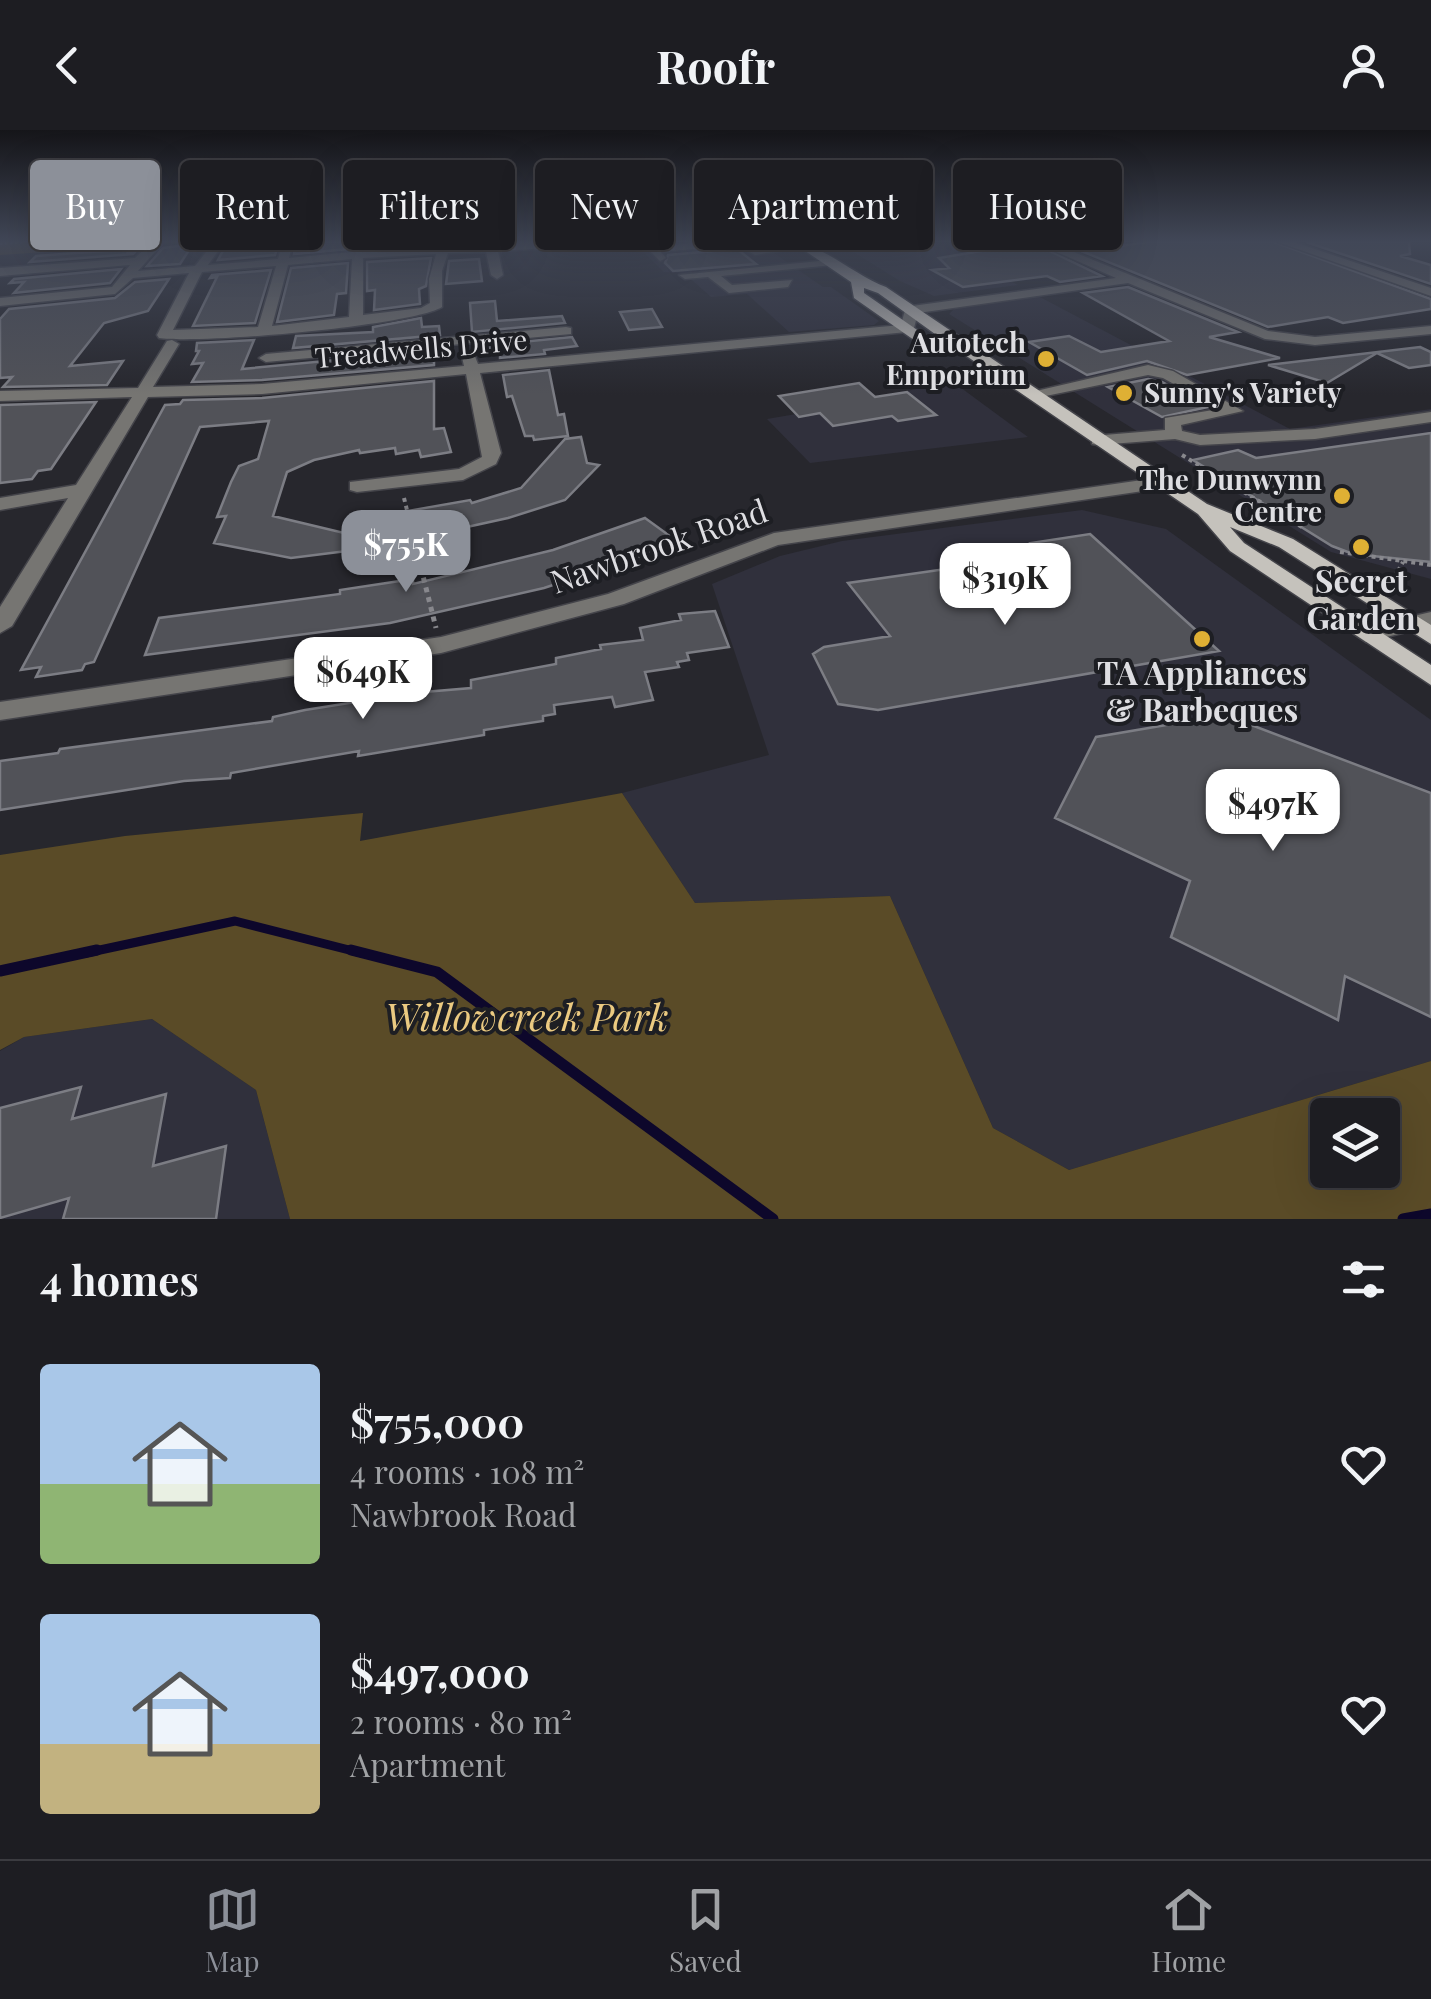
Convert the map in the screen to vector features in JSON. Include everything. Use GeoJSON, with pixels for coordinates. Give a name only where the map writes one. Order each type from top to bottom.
{"type":"FeatureCollection","features":[{"type":"Feature","properties":{"kind":"main road"},"geometry":{"type":"LineString","coordinates":[[857,293],[929,344],[965,351],[1200,508],[1286,543],[1424,626]]}},
{"type":"Feature","properties":{"kind":"main road"},"geometry":{"type":"LineString","coordinates":[[888,293],[919,308],[958,340],[965,351]]}},
{"type":"Feature","properties":{"kind":"main road"},"geometry":{"type":"LineString","coordinates":[[1200,508],[1238,547],[1431,678]]}},
{"type":"Feature","properties":{"kind":"street"},"geometry":{"type":"LineString","coordinates":[[0,302],[104,293]]}},
{"type":"Feature","properties":{"kind":"street"},"geometry":{"type":"LineString","coordinates":[[184,293],[164,335],[264,331],[408,316],[433,308],[437,304],[436,293]]}},
{"type":"Feature","properties":{"kind":"street"},"geometry":{"type":"LineString","coordinates":[[264,331],[273,293]]}},
{"type":"Feature","properties":{"kind":"street"},"geometry":{"type":"LineString","coordinates":[[356,293],[356,322]]}},
{"type":"Feature","properties":{"kind":"street"},"geometry":{"type":"LineString","coordinates":[[906,328],[919,308],[1031,293]]}},
{"type":"Feature","properties":{"kind":"street"},"geometry":{"type":"LineString","coordinates":[[1157,293],[1275,337],[1315,342],[1431,330]]}},
{"type":"Feature","properties":{"kind":"street","name":"Treadwells Drive"},"geometry":{"type":"LineString","coordinates":[[0,396],[262,389],[906,328]]}},
{"type":"Feature","properties":{"kind":"street"},"geometry":{"type":"LineString","coordinates":[[266,358],[566,331]]}},
{"type":"Feature","properties":{"kind":"street"},"geometry":{"type":"LineString","coordinates":[[356,486],[462,474],[490,460],[492,453],[470,370],[468,340]]}},
{"type":"Feature","properties":{"kind":"street"},"geometry":{"type":"LineString","coordinates":[[0,626],[172,344]]}},
{"type":"Feature","properties":{"kind":"street"},"geometry":{"type":"LineString","coordinates":[[1030,394],[1148,370],[1168,374],[1234,411],[1172,422],[1175,434]]}},
{"type":"Feature","properties":{"kind":"street"},"geometry":{"type":"LineString","coordinates":[[1098,440],[1175,434],[1200,440],[1315,434],[1431,417]]}},
{"type":"Feature","properties":{"kind":"street","name":"Nawbrook Road"},"geometry":{"type":"LineString","coordinates":[[0,711],[441,645],[616,599],[774,539],[1162,483]]}},
{"type":"Feature","properties":{"kind":"street"},"geometry":{"type":"LineString","coordinates":[[0,504],[82,490]]}},
{"type":"Feature","properties":{"kind":"street"},"geometry":{"type":"LineString","coordinates":[[1366,634],[1424,626]]}},
{"type":"Feature","properties":{"kind":"path"},"geometry":{"type":"LineString","coordinates":[[1150,436],[1305,529]]}},
{"type":"Feature","properties":{"kind":"path"},"geometry":{"type":"LineString","coordinates":[[400,482],[441,645]]}},
{"type":"Feature","properties":{"kind":"path"},"geometry":{"type":"LineString","coordinates":[[1330,547],[1354,556],[1431,565]]}},
{"type":"Feature","properties":{"kind":"path"},"geometry":{"type":"LineString","coordinates":[[1386,592],[1403,562]]}},
{"type":"Feature","properties":{"kind":"shaded area"},"geometry":{"type":"Polygon","coordinates":[[[706,293],[839,293],[879,321],[874,325],[789,332],[747,294],[711,297],[706,293]]]}},
{"type":"Feature","properties":{"kind":"shaded area"},"geometry":{"type":"Polygon","coordinates":[[[1038,296],[1290,429],[1431,409],[1431,579],[1331,552],[949,314],[955,308],[1038,296]]]}},
{"type":"Feature","properties":{"kind":"shaded area"},"geometry":{"type":"Polygon","coordinates":[[[953,382],[1028,437],[810,463],[767,419],[884,399],[875,397],[953,382]]]}},
{"type":"Feature","properties":{"kind":"shaded area"},"geometry":{"type":"Polygon","coordinates":[[[1082,510],[1166,529],[1431,720],[1431,1061],[1069,1170],[993,1128],[890,896],[695,903],[622,793],[769,755],[712,584],[780,556],[842,541],[1082,510]]]}},
{"type":"Feature","properties":{"kind":"shaded area"},"geometry":{"type":"Polygon","coordinates":[[[152,1019],[256,1090],[290,1219],[0,1219],[0,1051],[24,1037],[152,1019]]]}},
{"type":"Feature","properties":{"kind":"green space","name":"Willowcreek Park"},"geometry":{"type":"Polygon","coordinates":[[[622,793],[695,903],[890,896],[993,1128],[1069,1170],[1431,1061],[1431,1219],[290,1219],[256,1090],[152,1019],[24,1037],[0,1050],[0,855],[125,836],[363,813],[360,841],[622,793]]]}},
{"type":"Feature","properties":{"kind":"building"},"geometry":{"type":"Polygon","coordinates":[[[121,293],[160,293],[148,311],[104,323],[70,366],[123,361],[107,385],[3,387],[12,377],[0,378],[0,319],[9,309],[115,298],[121,293]]]}},
{"type":"Feature","properties":{"kind":"building"},"geometry":{"type":"Polygon","coordinates":[[[209,293],[264,293],[255,323],[193,326],[209,293]]]}},
{"type":"Feature","properties":{"kind":"building"},"geometry":{"type":"Polygon","coordinates":[[[285,293],[346,293],[337,294],[334,315],[277,322],[285,293]]]}},
{"type":"Feature","properties":{"kind":"building"},"geometry":{"type":"Polygon","coordinates":[[[375,293],[419,293],[420,304],[374,310],[375,293]]]}},
{"type":"Feature","properties":{"kind":"building"},"geometry":{"type":"Polygon","coordinates":[[[1083,293],[1142,293],[1238,332],[1209,337],[1280,358],[1187,375],[1147,361],[1087,375],[1029,342],[1069,336],[1101,352],[1169,341],[1083,293]]]}},
{"type":"Feature","properties":{"kind":"building"},"geometry":{"type":"Polygon","coordinates":[[[1184,293],[1414,293],[1431,299],[1431,309],[1343,323],[1328,317],[1268,327],[1184,293]]]}},
{"type":"Feature","properties":{"kind":"building"},"geometry":{"type":"Polygon","coordinates":[[[495,301],[497,321],[562,316],[565,323],[472,332],[470,303],[495,301]]]}},
{"type":"Feature","properties":{"kind":"building"},"geometry":{"type":"Polygon","coordinates":[[[652,309],[662,327],[629,330],[620,312],[652,309]]]}},
{"type":"Feature","properties":{"kind":"building"},"geometry":{"type":"Polygon","coordinates":[[[421,318],[422,327],[439,326],[440,335],[293,348],[296,336],[373,332],[373,327],[421,318]]]}},
{"type":"Feature","properties":{"kind":"building"},"geometry":{"type":"Polygon","coordinates":[[[572,337],[577,346],[544,350],[545,354],[500,358],[500,354],[490,355],[489,345],[572,337]]]}},
{"type":"Feature","properties":{"kind":"building"},"geometry":{"type":"Polygon","coordinates":[[[254,340],[242,369],[442,350],[444,358],[434,359],[434,365],[192,382],[203,363],[192,364],[199,351],[197,343],[254,340]]]}},
{"type":"Feature","properties":{"kind":"building"},"geometry":{"type":"Polygon","coordinates":[[[1420,347],[1431,352],[1431,365],[1409,368],[1377,353],[1327,383],[1268,365],[1420,347]]]}},
{"type":"Feature","properties":{"kind":"building"},"geometry":{"type":"Polygon","coordinates":[[[549,370],[558,415],[564,414],[568,436],[534,440],[533,436],[525,436],[512,396],[507,397],[503,375],[549,370]]]}},
{"type":"Feature","properties":{"kind":"building"},"geometry":{"type":"Polygon","coordinates":[[[1148,379],[1162,382],[1208,407],[1162,417],[1108,387],[1148,379]]]}},
{"type":"Feature","properties":{"kind":"building"},"geometry":{"type":"Polygon","coordinates":[[[434,381],[434,429],[444,428],[451,452],[421,457],[419,450],[396,454],[395,448],[360,453],[359,450],[314,460],[287,472],[273,516],[344,533],[346,522],[470,500],[472,503],[521,488],[565,439],[581,437],[587,463],[599,465],[565,500],[508,518],[371,548],[291,558],[214,543],[226,516],[217,517],[231,482],[239,466],[258,459],[269,421],[200,427],[94,662],[85,664],[82,670],[36,677],[41,667],[21,670],[165,405],[180,404],[183,400],[262,398],[434,381]]]}},
{"type":"Feature","properties":{"kind":"building"},"geometry":{"type":"Polygon","coordinates":[[[859,383],[875,397],[907,392],[936,415],[898,421],[892,416],[833,426],[820,413],[799,417],[779,396],[859,383]]]}},
{"type":"Feature","properties":{"kind":"building"},"geometry":{"type":"Polygon","coordinates":[[[96,402],[51,469],[38,471],[32,479],[0,483],[0,405],[96,402]]]}},
{"type":"Feature","properties":{"kind":"building","name":"The Dunwynn Centre"},"geometry":{"type":"Polygon","coordinates":[[[1431,433],[1431,562],[1353,554],[1332,546],[1193,460],[1238,450],[1256,458],[1431,433]]]}},
{"type":"Feature","properties":{"kind":"building"},"geometry":{"type":"Polygon","coordinates":[[[645,518],[674,539],[638,557],[544,588],[390,623],[145,655],[159,618],[340,594],[340,590],[413,579],[413,584],[553,550],[645,518]]]}},
{"type":"Feature","properties":{"kind":"building"},"geometry":{"type":"Polygon","coordinates":[[[1090,534],[1219,651],[878,710],[838,704],[813,654],[824,647],[890,636],[848,583],[1045,555],[1031,543],[1090,534]]]}},
{"type":"Feature","properties":{"kind":"building"},"geometry":{"type":"Polygon","coordinates":[[[715,611],[729,647],[687,653],[689,660],[677,662],[679,667],[645,672],[653,700],[615,707],[612,697],[554,705],[555,714],[543,716],[543,721],[484,730],[484,735],[358,756],[359,751],[231,773],[230,778],[184,781],[0,810],[0,761],[58,753],[60,749],[272,721],[273,717],[305,710],[412,693],[471,688],[471,680],[556,664],[556,658],[601,649],[600,645],[643,640],[640,628],[681,620],[679,614],[715,611]]]}},
{"type":"Feature","properties":{"kind":"building"},"geometry":{"type":"Polygon","coordinates":[[[1225,715],[1431,793],[1431,1017],[1345,976],[1338,1020],[1171,937],[1190,881],[1055,818],[1096,737],[1225,715]]]}},
{"type":"Feature","properties":{"kind":"building"},"geometry":{"type":"Polygon","coordinates":[[[81,1087],[72,1119],[166,1094],[153,1166],[226,1146],[216,1219],[63,1219],[69,1198],[0,1218],[0,1108],[81,1087]]]}},
{"type":"Feature","properties":{"kind":"waterway"},"geometry":{"type":"LineString","coordinates":[[86,953],[235,921],[361,953]]}},
{"type":"Feature","properties":{"kind":"waterway"},"geometry":{"type":"LineString","coordinates":[[0,971],[97,950]]}},
{"type":"Feature","properties":{"kind":"waterway"},"geometry":{"type":"LineString","coordinates":[[351,950],[437,972],[773,1219]]}},
{"type":"Feature","properties":{"kind":"waterway"},"geometry":{"type":"LineString","coordinates":[[1403,1219],[1431,1214]]}},
{"type":"Feature","properties":{"kind":"place","name":"Autotech Emporium"},"geometry":{"type":"Point","coordinates":[1046,359]}},
{"type":"Feature","properties":{"kind":"place","name":"Sunny's Variety"},"geometry":{"type":"Point","coordinates":[1124,393]}},
{"type":"Feature","properties":{"kind":"place","name":"The Dunwynn Centre"},"geometry":{"type":"Point","coordinates":[1342,496]}},
{"type":"Feature","properties":{"kind":"place","name":"Secret Garden"},"geometry":{"type":"Point","coordinates":[1361,547]}},
{"type":"Feature","properties":{"kind":"place","name":"TA Appliances & Barbeques"},"geometry":{"type":"Point","coordinates":[1202,639]}}]}
